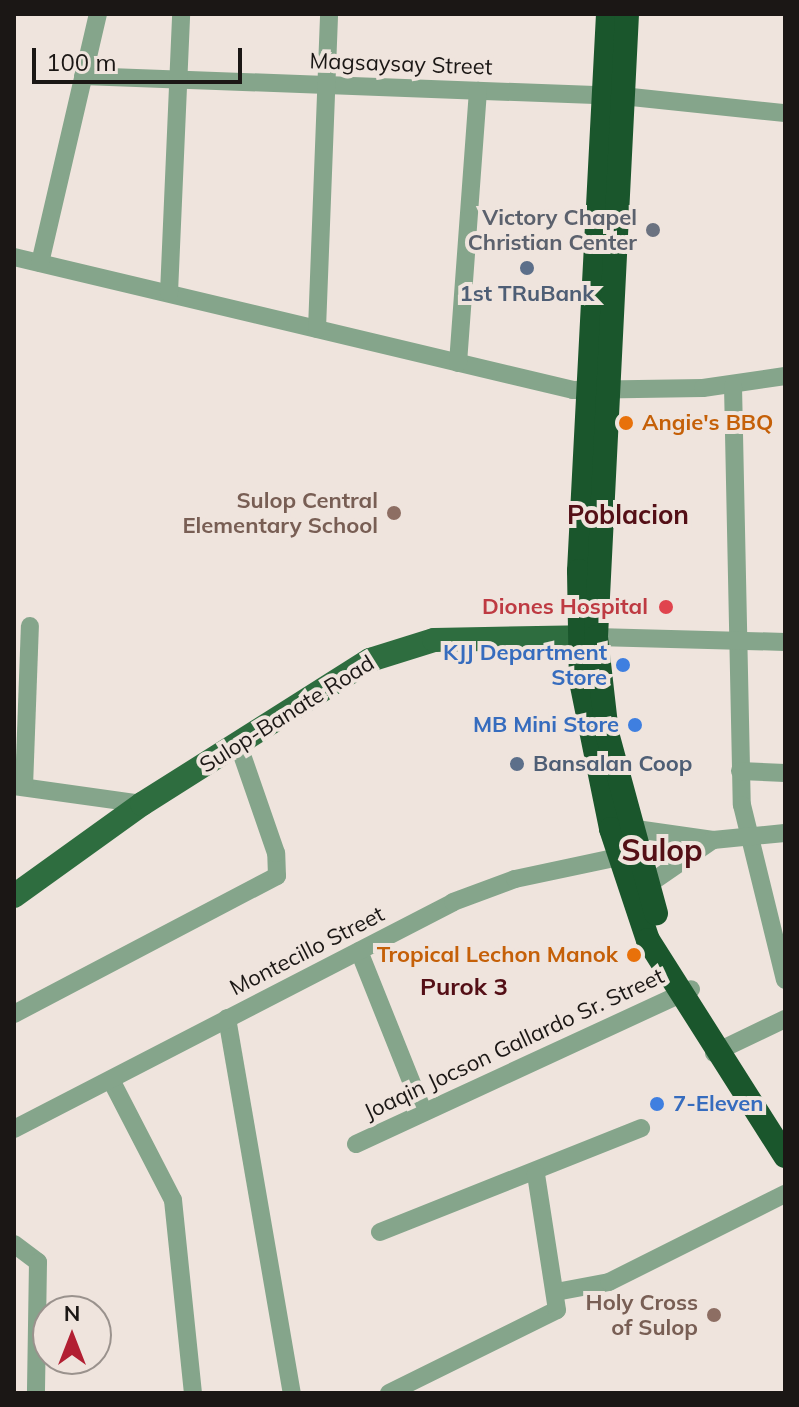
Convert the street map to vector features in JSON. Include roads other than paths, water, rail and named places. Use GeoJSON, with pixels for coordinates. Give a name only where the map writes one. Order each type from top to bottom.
{"type":"FeatureCollection","features":[{"type":"Feature","properties":{"kind":"highway"},"geometry":{"type":"LineString","coordinates":[[608,14],[613,96]]}},
{"type":"Feature","properties":{"kind":"highway"},"geometry":{"type":"LineString","coordinates":[[627,14],[613,96],[597,391],[587,637],[589,732],[627,855],[685,991],[785,1156]]}},
{"type":"Feature","properties":{"kind":"highway"},"geometry":{"type":"LineString","coordinates":[[587,637],[629,828],[627,855],[646,886],[685,991]]}},
{"type":"Feature","properties":{"kind":"highway"},"geometry":{"type":"LineString","coordinates":[[721,1049],[785,1127]]}},
{"type":"Feature","properties":{"kind":"main road","name":"Sulop-Banate Road"},"geometry":{"type":"LineString","coordinates":[[14,896],[142,804],[389,652],[452,638],[587,637]]}},
{"type":"Feature","properties":{"kind":"street"},"geometry":{"type":"LineString","coordinates":[[40,263],[98,14]]}},
{"type":"Feature","properties":{"kind":"street"},"geometry":{"type":"LineString","coordinates":[[169,293],[181,14]]}},
{"type":"Feature","properties":{"kind":"street"},"geometry":{"type":"LineString","coordinates":[[317,329],[329,14]]}},
{"type":"Feature","properties":{"kind":"street","name":"Magsaysay Street"},"geometry":{"type":"LineString","coordinates":[[83,76],[613,96],[785,113]]}},
{"type":"Feature","properties":{"kind":"street"},"geometry":{"type":"LineString","coordinates":[[458,363],[478,91]]}},
{"type":"Feature","properties":{"kind":"street"},"geometry":{"type":"LineString","coordinates":[[14,257],[458,363],[597,391],[733,386],[785,376]]}},
{"type":"Feature","properties":{"kind":"street"},"geometry":{"type":"LineString","coordinates":[[733,386],[734,639],[740,771],[747,836],[785,980]]}},
{"type":"Feature","properties":{"kind":"street"},"geometry":{"type":"LineString","coordinates":[[30,626],[19,786],[142,804]]}},
{"type":"Feature","properties":{"kind":"street"},"geometry":{"type":"LineString","coordinates":[[587,637],[785,642]]}},
{"type":"Feature","properties":{"kind":"street"},"geometry":{"type":"LineString","coordinates":[[14,1014],[277,876],[279,860],[238,743]]}},
{"type":"Feature","properties":{"kind":"street"},"geometry":{"type":"LineString","coordinates":[[740,771],[785,773]]}},
{"type":"Feature","properties":{"kind":"street"},"geometry":{"type":"LineString","coordinates":[[629,828],[713,840],[785,833]]}},
{"type":"Feature","properties":{"kind":"street"},"geometry":{"type":"LineString","coordinates":[[646,886],[713,840]]}},
{"type":"Feature","properties":{"kind":"street","name":"Montecillo Street"},"geometry":{"type":"LineString","coordinates":[[14,1129],[482,891],[627,855]]}},
{"type":"Feature","properties":{"kind":"street"},"geometry":{"type":"LineString","coordinates":[[359,951],[423,1111]]}},
{"type":"Feature","properties":{"kind":"street","name":"Joaqin Jocson Gallardo Sr. Street"},"geometry":{"type":"LineString","coordinates":[[356,1144],[685,991]]}},
{"type":"Feature","properties":{"kind":"street"},"geometry":{"type":"LineString","coordinates":[[227,1018],[292,1393]]}},
{"type":"Feature","properties":{"kind":"street"},"geometry":{"type":"LineString","coordinates":[[721,1049],[785,1019]]}},
{"type":"Feature","properties":{"kind":"street"},"geometry":{"type":"LineString","coordinates":[[111,1080],[173,1200],[193,1393]]}},
{"type":"Feature","properties":{"kind":"street"},"geometry":{"type":"LineString","coordinates":[[380,1232],[536,1174],[641,1128]]}},
{"type":"Feature","properties":{"kind":"street"},"geometry":{"type":"LineString","coordinates":[[389,1393],[554,1312],[556,1292],[536,1174]]}},
{"type":"Feature","properties":{"kind":"street"},"geometry":{"type":"LineString","coordinates":[[556,1292],[620,1278],[785,1194]]}},
{"type":"Feature","properties":{"kind":"street"},"geometry":{"type":"LineString","coordinates":[[14,1244],[38,1262],[36,1393]]}},
{"type":"Feature","properties":{"kind":"place","name":"Victory Chapel Christian Center"},"geometry":{"type":"Point","coordinates":[653,230]}},
{"type":"Feature","properties":{"kind":"place","name":"1st TRuBank"},"geometry":{"type":"Point","coordinates":[527,268]}},
{"type":"Feature","properties":{"kind":"place","name":"Angie's BBQ"},"geometry":{"type":"Point","coordinates":[626,423]}},
{"type":"Feature","properties":{"kind":"place","name":"Sulop Central Elementary School"},"geometry":{"type":"Point","coordinates":[394,513]}},
{"type":"Feature","properties":{"kind":"place","name":"Diones Hospital"},"geometry":{"type":"Point","coordinates":[666,607]}},
{"type":"Feature","properties":{"kind":"place","name":"KJJ Department Store"},"geometry":{"type":"Point","coordinates":[623,665]}},
{"type":"Feature","properties":{"kind":"place","name":"MB Mini Store"},"geometry":{"type":"Point","coordinates":[635,725]}},
{"type":"Feature","properties":{"kind":"place","name":"Bansalan Coop"},"geometry":{"type":"Point","coordinates":[517,764]}},
{"type":"Feature","properties":{"kind":"place","name":"Tropical Lechon Manok"},"geometry":{"type":"Point","coordinates":[634,955]}},
{"type":"Feature","properties":{"kind":"place","name":"7-Eleven"},"geometry":{"type":"Point","coordinates":[657,1104]}},
{"type":"Feature","properties":{"kind":"place","name":"Holy Cross of Sulop"},"geometry":{"type":"Point","coordinates":[714,1315]}},
{"type":"Feature","properties":{"kind":"district","name":"Poblacion"},"geometry":{"type":"Point","coordinates":[628,515]}},
{"type":"Feature","properties":{"kind":"district","name":"Sulop"},"geometry":{"type":"Point","coordinates":[662,850]}},
{"type":"Feature","properties":{"kind":"district","name":"Purok 3"},"geometry":{"type":"Point","coordinates":[464,987]}}]}
